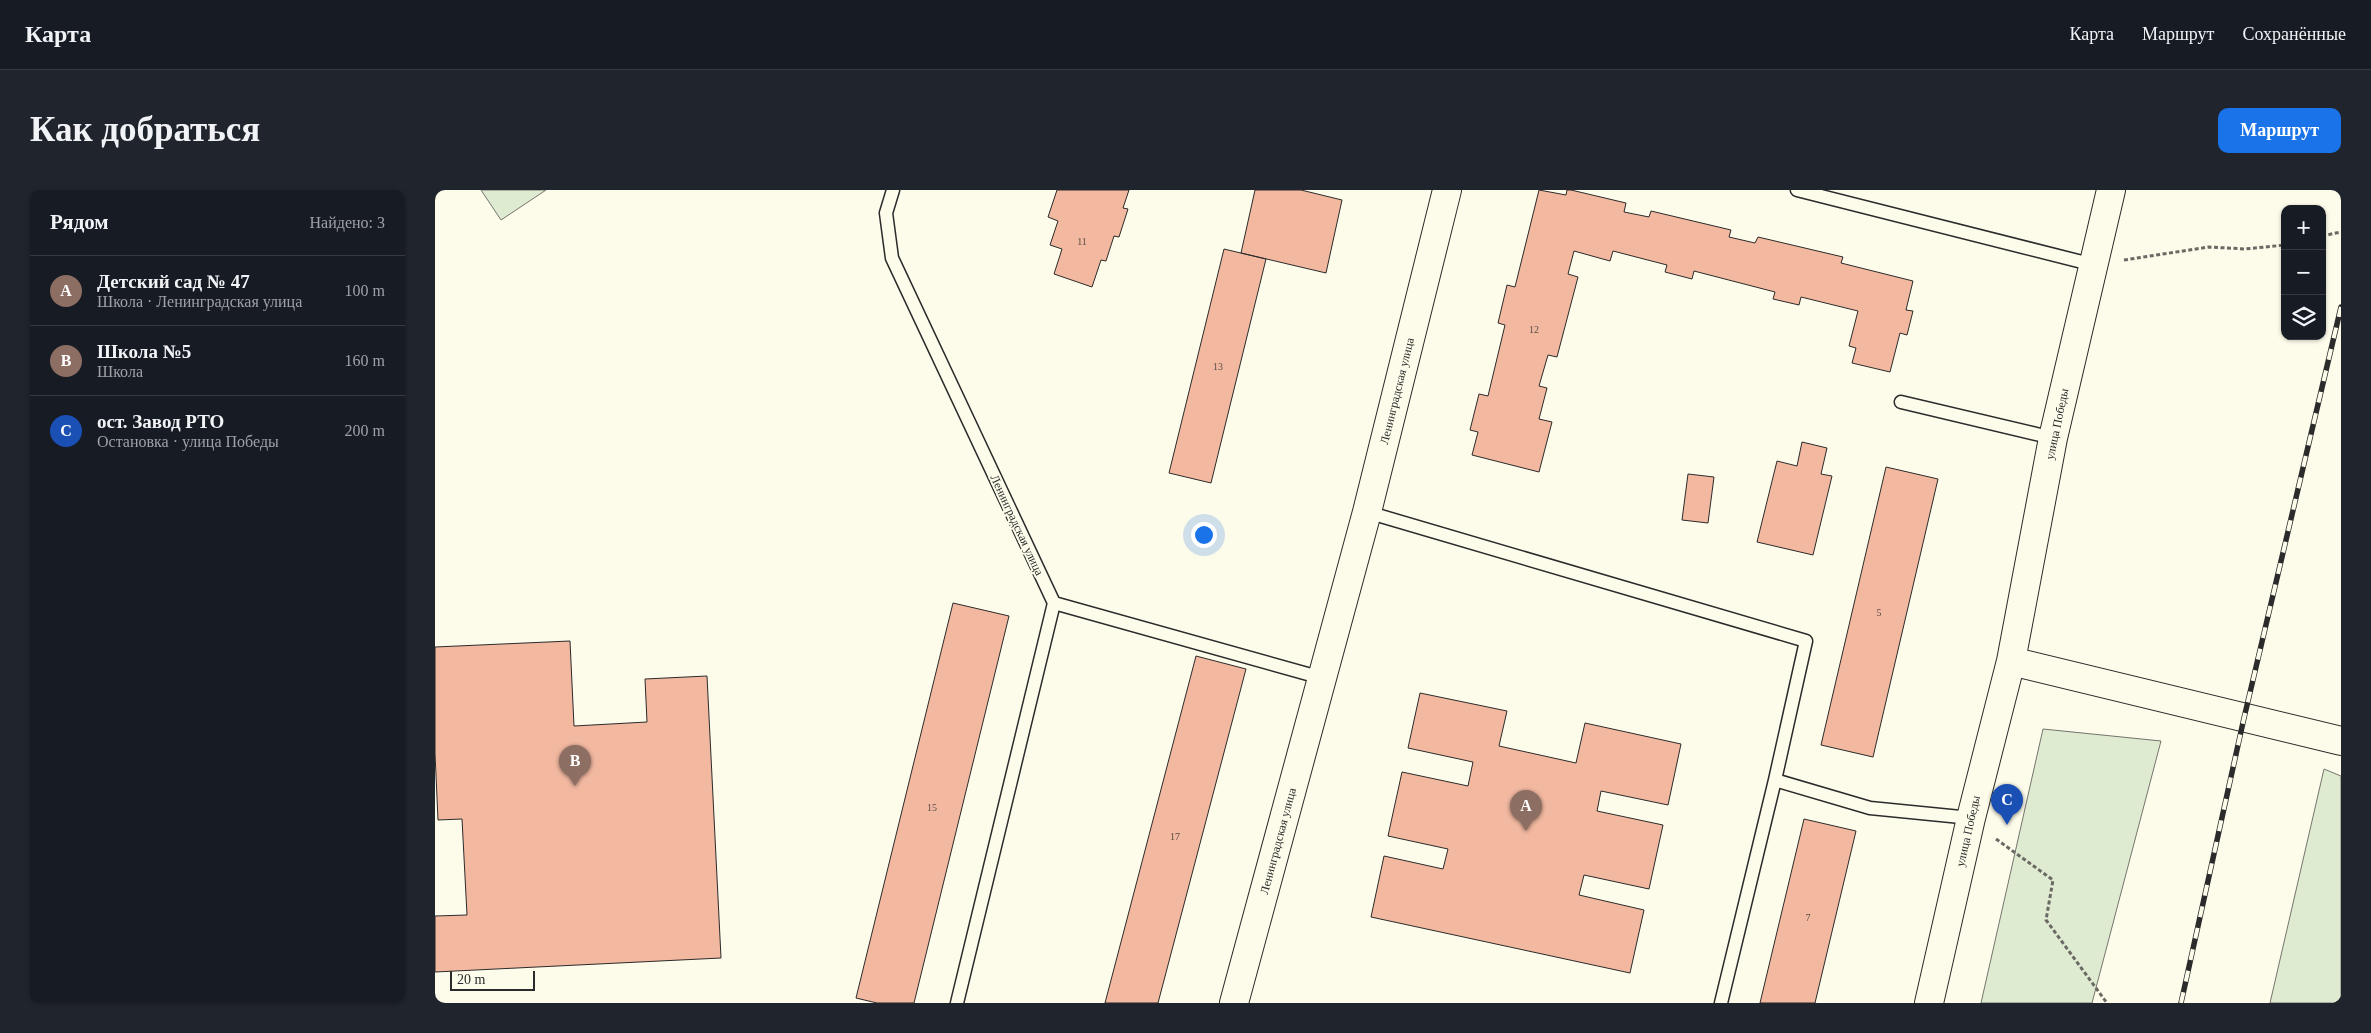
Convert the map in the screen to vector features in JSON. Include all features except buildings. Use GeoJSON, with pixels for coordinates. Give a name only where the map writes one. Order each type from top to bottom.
{"type":"FeatureCollection","features":[{"type":"Feature","properties":{"kind":"street","name":"Ленинградская улица"},"geometry":{"type":"LineString","coordinates":[[1234,1003],[1367,512],[1447,190]]}},
{"type":"Feature","properties":{"kind":"street","name":"улица Победы"},"geometry":{"type":"LineString","coordinates":[[1929,1003],[1971,818],[2011,661],[2053,438],[2111,190]]}},
{"type":"Feature","properties":{"kind":"street"},"geometry":{"type":"LineString","coordinates":[[2011,661],[2341,741]]}},
{"type":"Feature","properties":{"kind":"lane","name":"Ленинградская улица"},"geometry":{"type":"LineString","coordinates":[[893,190],[886,213],[892,258],[1054,602]]}},
{"type":"Feature","properties":{"kind":"lane"},"geometry":{"type":"LineString","coordinates":[[1797,190],[2096,257]]}},
{"type":"Feature","properties":{"kind":"lane"},"geometry":{"type":"LineString","coordinates":[[1901,402],[2053,438]]}},
{"type":"Feature","properties":{"kind":"lane"},"geometry":{"type":"LineString","coordinates":[[1367,512],[1806,641],[1775,780],[1721,1003]]}},
{"type":"Feature","properties":{"kind":"lane"},"geometry":{"type":"LineString","coordinates":[[957,1003],[1054,602],[1322,678]]}},
{"type":"Feature","properties":{"kind":"lane"},"geometry":{"type":"LineString","coordinates":[[1775,780],[1870,808],[1971,818]]}},
{"type":"Feature","properties":{"kind":"path"},"geometry":{"type":"LineString","coordinates":[[2326,235],[2341,232]]}},
{"type":"Feature","properties":{"kind":"path"},"geometry":{"type":"LineString","coordinates":[[2096,257],[2127,260],[2209,247],[2245,249],[2281,245]]}},
{"type":"Feature","properties":{"kind":"path"},"geometry":{"type":"LineString","coordinates":[[1971,818],[2008,850],[2053,880],[2046,920],[2107,1003]]}},
{"type":"Feature","properties":{"kind":"green space"},"geometry":{"type":"Polygon","coordinates":[[[481,190],[546,190],[501,220],[481,190]]]}},
{"type":"Feature","properties":{"kind":"green space"},"geometry":{"type":"Polygon","coordinates":[[[2043,729],[2161,741],[2092,1003],[1981,1003],[2043,729]]]}},
{"type":"Feature","properties":{"kind":"green space"},"geometry":{"type":"Polygon","coordinates":[[[2324,769],[2341,776],[2341,1003],[2270,1003],[2324,769]]]}},
{"type":"Feature","properties":{"kind":"railway"},"geometry":{"type":"LineString","coordinates":[[2181,1003],[2244,718],[2341,307]]}},
{"type":"Feature","properties":{"kind":"place","name":"Школа №5"},"geometry":{"type":"Point","coordinates":[575,786]}},
{"type":"Feature","properties":{"kind":"place","name":"ост. Завод РТО"},"geometry":{"type":"Point","coordinates":[2007,825]}},
{"type":"Feature","properties":{"kind":"place","name":"Детский сад № 47"},"geometry":{"type":"Point","coordinates":[1526,831]}}]}
